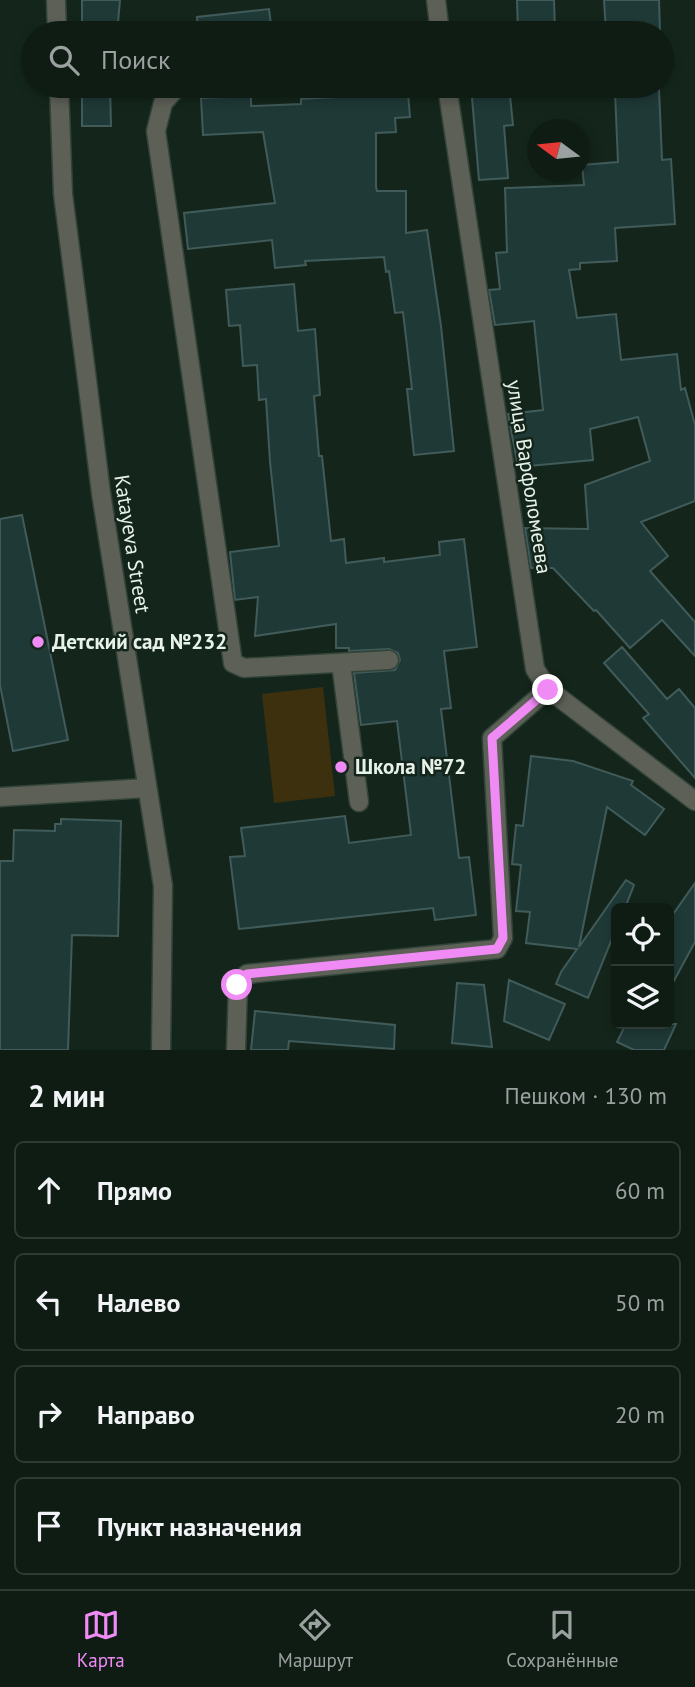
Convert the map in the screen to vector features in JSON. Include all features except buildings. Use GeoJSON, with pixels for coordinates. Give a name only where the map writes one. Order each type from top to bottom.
{"type":"FeatureCollection","features":[{"type":"Feature","properties":{"kind":"street"},"geometry":{"type":"LineString","coordinates":[[56,0],[57,21]]}},
{"type":"Feature","properties":{"kind":"street"},"geometry":{"type":"LineString","coordinates":[[436,0],[439,21]]}},
{"type":"Feature","properties":{"kind":"street","name":"Katayeva Street"},"geometry":{"type":"LineString","coordinates":[[60,98],[64,194],[101,493],[163,886],[161,1050]]}},
{"type":"Feature","properties":{"kind":"street"},"geometry":{"type":"LineString","coordinates":[[167,98],[163,103],[156,131],[233,663],[244,668],[389,660]]}},
{"type":"Feature","properties":{"kind":"street","name":"улица Варфоломеева"},"geometry":{"type":"LineString","coordinates":[[449,98],[535,669],[548,690],[695,801]]}},
{"type":"Feature","properties":{"kind":"street"},"geometry":{"type":"LineString","coordinates":[[341,663],[359,802]]}},
{"type":"Feature","properties":{"kind":"street"},"geometry":{"type":"LineString","coordinates":[[236,1050],[237,985],[247,974],[497,949],[503,938],[492,738],[548,690]]}},
{"type":"Feature","properties":{"kind":"street"},"geometry":{"type":"LineString","coordinates":[[0,797],[147,788]]}},
{"type":"Feature","properties":{"kind":"shaded area"},"geometry":{"type":"Polygon","coordinates":[[[323,687],[335,796],[274,803],[262,694],[323,687]]]}},
{"type":"Feature","properties":{"kind":"place","name":"Детский сад №232"},"geometry":{"type":"Point","coordinates":[38,642]}},
{"type":"Feature","properties":{"kind":"place","name":"Школа №72"},"geometry":{"type":"Point","coordinates":[341,767]}},
{"type":"Feature","properties":{"kind":"route"},"geometry":{"type":"LineString","coordinates":[[237,985],[247,974],[497,949],[503,938],[492,738],[548,690]]}}]}
